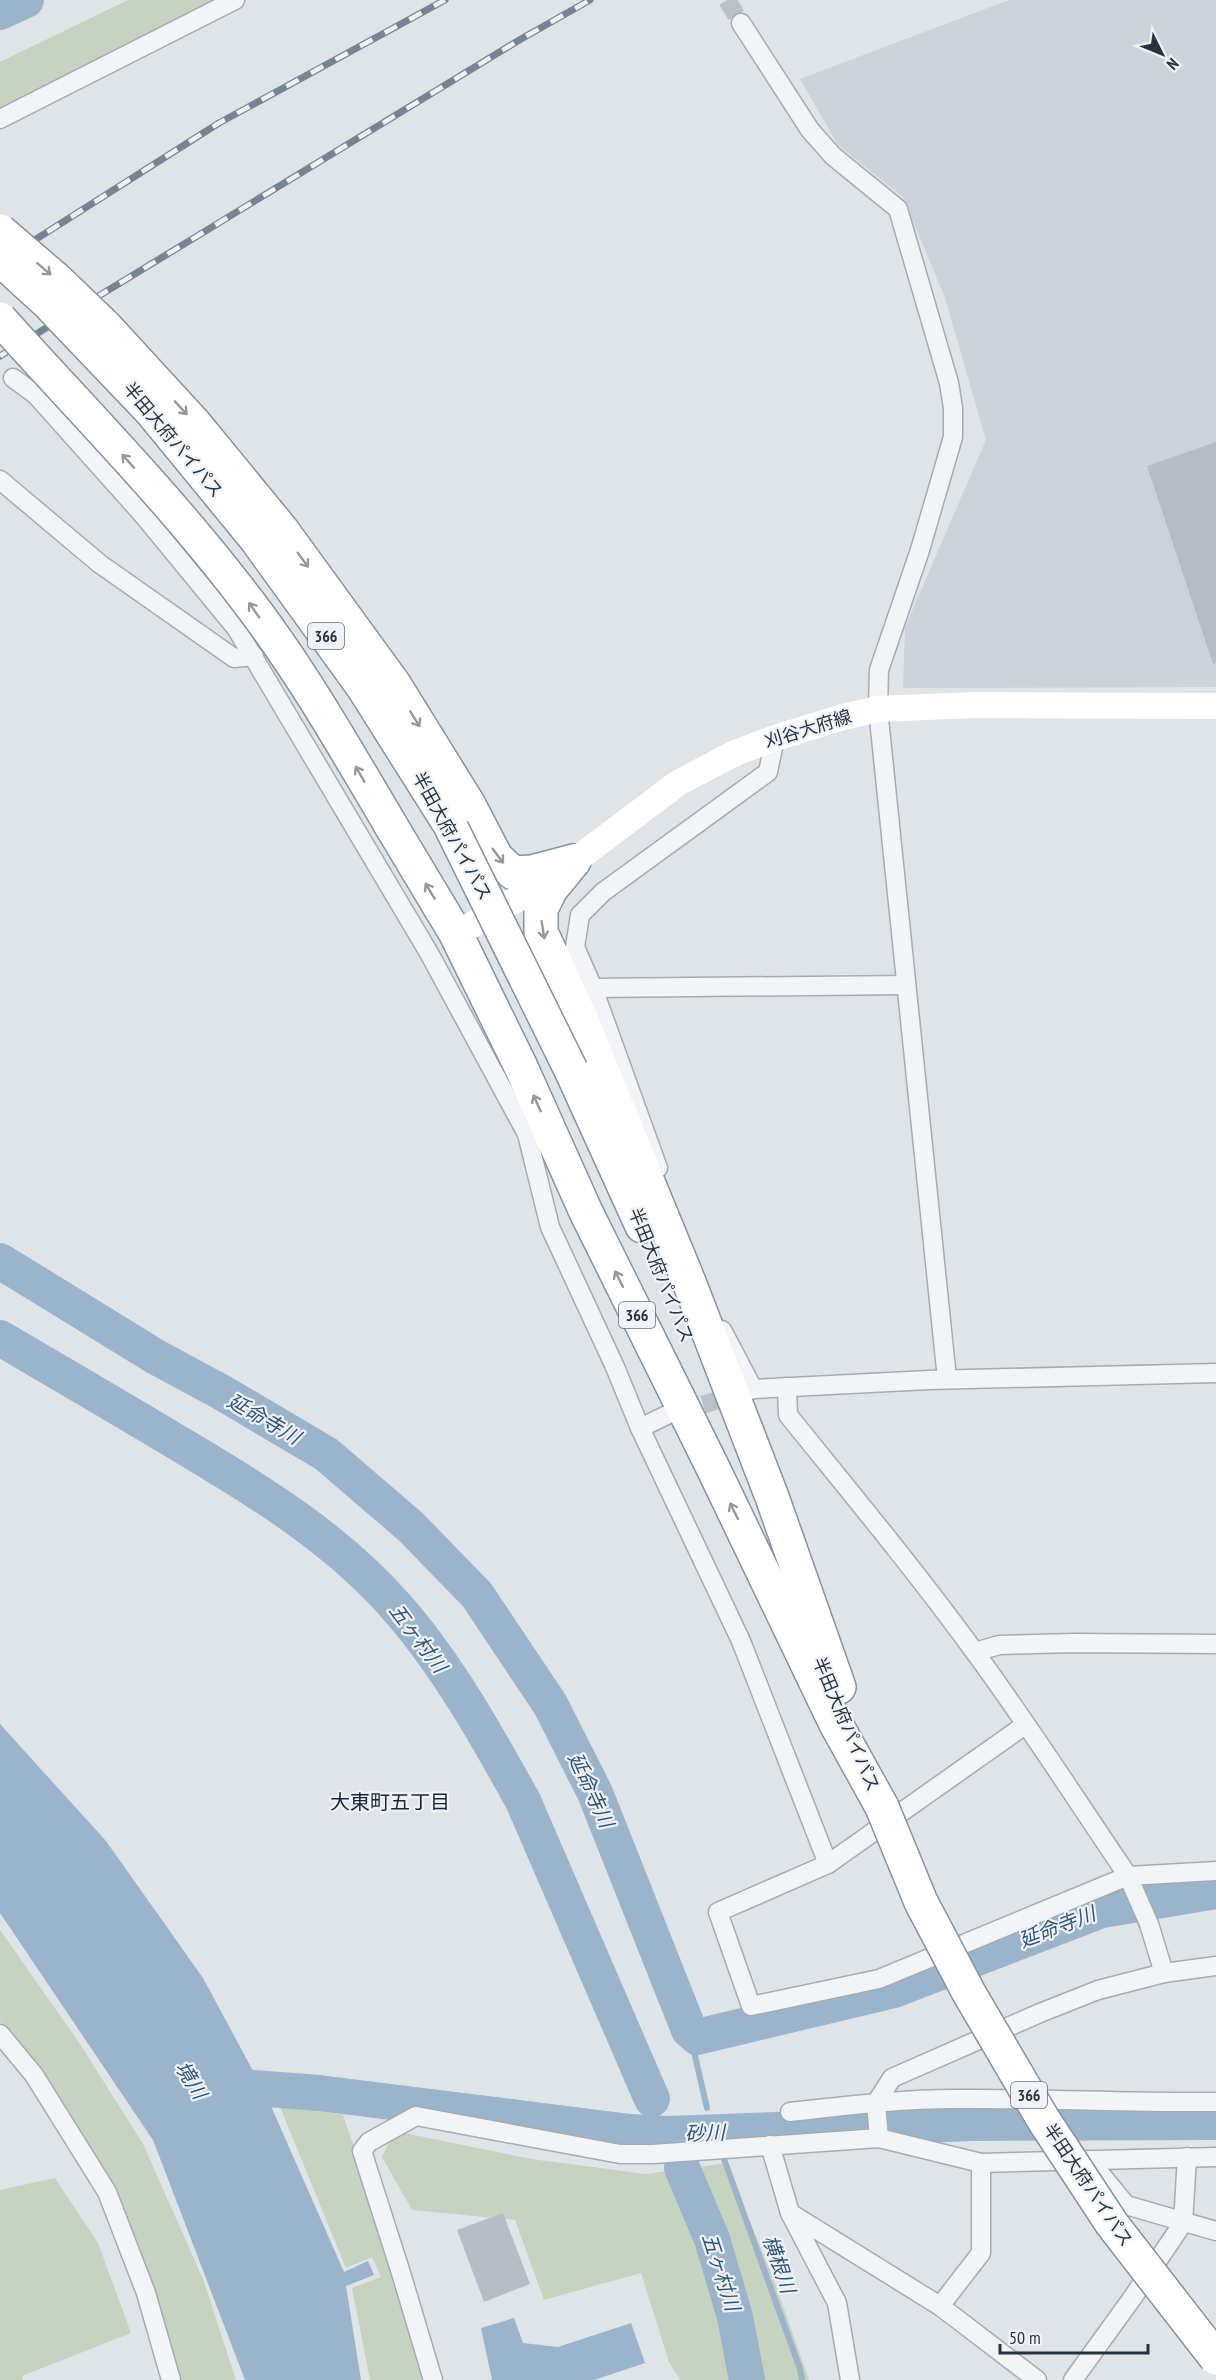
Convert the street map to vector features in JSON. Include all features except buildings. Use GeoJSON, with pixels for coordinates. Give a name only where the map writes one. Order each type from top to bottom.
{"type":"FeatureCollection","features":[{"type":"Feature","properties":{"kind":"highway","name":"366"},"geometry":{"type":"LineString","coordinates":[[0,231],[56,279],[105,326],[202,432],[282,530],[394,684],[469,805],[496,857],[513,873],[532,872],[574,861]]}},
{"type":"Feature","properties":{"kind":"highway","name":"半田大府パイパス"},"geometry":{"type":"LineString","coordinates":[[0,259],[48,303],[152,411],[256,538],[363,687],[450,825],[571,1070],[649,1240],[734,1453],[921,1902],[969,1992],[1043,2120],[1112,2224],[1216,2358]]}},
{"type":"Feature","properties":{"kind":"highway","name":"366"},"geometry":{"type":"LineString","coordinates":[[0,319],[171,508],[243,595],[313,694],[456,934],[521,1067],[586,1212],[836,1724],[882,1807]]}},
{"type":"Feature","properties":{"kind":"highway","name":"366"},"geometry":{"type":"LineString","coordinates":[[574,861],[551,889],[541,909],[541,932],[581,1019],[689,1282],[772,1497],[882,1807]]}},
{"type":"Feature","properties":{"kind":"main road","name":"刈谷大府線"},"geometry":{"type":"LineString","coordinates":[[456,934],[544,884],[678,783],[733,754],[843,717],[878,709],[987,705],[1216,706]]}},
{"type":"Feature","properties":{"kind":"street"},"geometry":{"type":"LineString","coordinates":[[0,119],[235,0]]}},
{"type":"Feature","properties":{"kind":"street"},"geometry":{"type":"LineString","coordinates":[[741,23],[810,130],[833,156],[898,209],[949,383],[953,408],[953,437],[921,550],[879,670],[878,709],[947,1379]]}},
{"type":"Feature","properties":{"kind":"street"},"geometry":{"type":"LineString","coordinates":[[13,378],[36,395],[144,516],[236,628],[429,953],[527,1134],[550,1227],[615,1367],[640,1428],[741,1641],[828,1864]]}},
{"type":"Feature","properties":{"kind":"street"},"geometry":{"type":"LineString","coordinates":[[0,480],[100,564],[234,658],[254,656]]}},
{"type":"Feature","properties":{"kind":"street"},"geometry":{"type":"LineString","coordinates":[[775,738],[768,772],[603,892],[580,915],[575,947],[594,988],[709,1304],[749,1391],[947,1379],[1216,1373]]}},
{"type":"Feature","properties":{"kind":"street"},"geometry":{"type":"LineString","coordinates":[[594,988],[906,985]]}},
{"type":"Feature","properties":{"kind":"street"},"geometry":{"type":"LineString","coordinates":[[787,1387],[788,1415],[911,1566],[975,1652],[1128,1877],[1149,1924],[1164,1973]]}},
{"type":"Feature","properties":{"kind":"street"},"geometry":{"type":"LineString","coordinates":[[640,1428],[669,1414]]}},
{"type":"Feature","properties":{"kind":"street"},"geometry":{"type":"LineString","coordinates":[[975,1652],[999,1646],[1074,1642],[1216,1644]]}},
{"type":"Feature","properties":{"kind":"street"},"geometry":{"type":"LineString","coordinates":[[1025,1725],[828,1864],[718,1912],[751,2006],[879,1979],[1128,1877],[1216,1871]]}},
{"type":"Feature","properties":{"kind":"street"},"geometry":{"type":"LineString","coordinates":[[879,2137],[876,2104],[892,2078],[1098,1990],[1164,1973],[1216,1966]]}},
{"type":"Feature","properties":{"kind":"street"},"geometry":{"type":"LineString","coordinates":[[0,2034],[34,2075],[107,2192],[146,2293],[171,2380]]}},
{"type":"Feature","properties":{"kind":"street"},"geometry":{"type":"LineString","coordinates":[[790,2112],[954,2099],[1216,2102]]}},
{"type":"Feature","properties":{"kind":"street"},"geometry":{"type":"LineString","coordinates":[[433,2380],[362,2151],[369,2142],[416,2116],[620,2154],[653,2154],[879,2137],[981,2163],[1216,2157]]}},
{"type":"Feature","properties":{"kind":"street"},"geometry":{"type":"LineString","coordinates":[[770,2145],[790,2213],[837,2303],[850,2380]]}},
{"type":"Feature","properties":{"kind":"street"},"geometry":{"type":"LineString","coordinates":[[1073,2380],[1183,2223],[1187,2157]]}},
{"type":"Feature","properties":{"kind":"street"},"geometry":{"type":"LineString","coordinates":[[1089,2160],[1126,2205],[1216,2231]]}},
{"type":"Feature","properties":{"kind":"street"},"geometry":{"type":"LineString","coordinates":[[940,2306],[981,2253],[981,2163]]}},
{"type":"Feature","properties":{"kind":"street"},"geometry":{"type":"LineString","coordinates":[[790,2213],[940,2306],[1037,2380]]}},
{"type":"Feature","properties":{"kind":"shaded area"},"geometry":{"type":"Polygon","coordinates":[[[1009,0],[1216,0],[1216,687],[903,688],[905,627],[986,440],[945,298],[903,197],[838,145],[800,79],[1009,0]]]}},
{"type":"Feature","properties":{"kind":"green space"},"geometry":{"type":"Polygon","coordinates":[[[128,0],[215,0],[0,107],[0,62],[128,0]]]}},
{"type":"Feature","properties":{"kind":"green space"},"geometry":{"type":"Polygon","coordinates":[[[0,1930],[80,2044],[143,2144],[203,2279],[236,2380],[178,2380],[154,2291],[40,2069],[0,2021],[0,1930]]]}},
{"type":"Feature","properties":{"kind":"green space"},"geometry":{"type":"Polygon","coordinates":[[[278,2102],[343,2115],[381,2227],[427,2380],[370,2380],[352,2288],[381,2277],[372,2257],[346,2268],[278,2102]]]}},
{"type":"Feature","properties":{"kind":"green space"},"geometry":{"type":"Polygon","coordinates":[[[395,2131],[531,2159],[646,2174],[726,2163],[775,2283],[809,2380],[680,2380],[669,2362],[641,2273],[544,2300],[515,2220],[412,2210],[382,2157],[395,2131]]]}},
{"type":"Feature","properties":{"kind":"green space"},"geometry":{"type":"Polygon","coordinates":[[[55,2178],[98,2243],[131,2333],[22,2376],[23,2380],[0,2380],[0,2190],[55,2178]]]}},
{"type":"Feature","properties":{"kind":"water","name":"境川"},"geometry":{"type":"Polygon","coordinates":[[[0,1724],[106,1841],[203,1978],[267,2097],[344,2272],[368,2261],[374,2275],[346,2286],[361,2380],[245,2380],[153,2140],[0,1913],[0,1724]]]}},
{"type":"Feature","properties":{"kind":"water"},"geometry":{"type":"Polygon","coordinates":[[[514,2318],[523,2343],[558,2347],[631,2323],[645,2363],[594,2380],[492,2380],[481,2328],[514,2318]]]}},
{"type":"Feature","properties":{"kind":"waterway"},"geometry":{"type":"LineString","coordinates":[[0,12],[26,0]]}},
{"type":"Feature","properties":{"kind":"waterway","name":"延命寺川"},"geometry":{"type":"LineString","coordinates":[[0,1261],[156,1357],[221,1392],[326,1454],[411,1527],[477,1595],[550,1704],[595,1793],[689,2030],[697,2037],[894,1990],[1102,1910],[1216,1891]]}},
{"type":"Feature","properties":{"kind":"waterway","name":"五ヶ村川"},"geometry":{"type":"LineString","coordinates":[[0,1338],[217,1466],[301,1521],[353,1563],[400,1611],[451,1679],[523,1801],[652,2099]]}},
{"type":"Feature","properties":{"kind":"waterway","name":"横根川"},"geometry":{"type":"LineString","coordinates":[[689,2030],[707,2108]]}},
{"type":"Feature","properties":{"kind":"waterway","name":"砂川"},"geometry":{"type":"LineString","coordinates":[[215,2085],[319,2093],[630,2132],[668,2134],[973,2123],[1216,2122]]}},
{"type":"Feature","properties":{"kind":"waterway","name":"横根川"},"geometry":{"type":"LineString","coordinates":[[724,2159],[802,2380]]}},
{"type":"Feature","properties":{"kind":"waterway","name":"五ヶ村川"},"geometry":{"type":"LineString","coordinates":[[682,2168],[712,2239],[735,2317],[747,2380]]}},
{"type":"Feature","properties":{"kind":"tunnel"},"geometry":{"type":"LineString","coordinates":[[727,0],[741,23]]}},
{"type":"Feature","properties":{"kind":"tunnel"},"geometry":{"type":"LineString","coordinates":[[677,1412],[740,1394]]}},
{"type":"Feature","properties":{"kind":"railway"},"geometry":{"type":"LineString","coordinates":[[0,262],[219,123],[445,0]]}},
{"type":"Feature","properties":{"kind":"railway"},"geometry":{"type":"LineString","coordinates":[[0,356],[521,39],[590,0]]}},
{"type":"Feature","properties":{"kind":"district","name":"大東町五丁目"},"geometry":{"type":"Point","coordinates":[390,1802]}}]}
